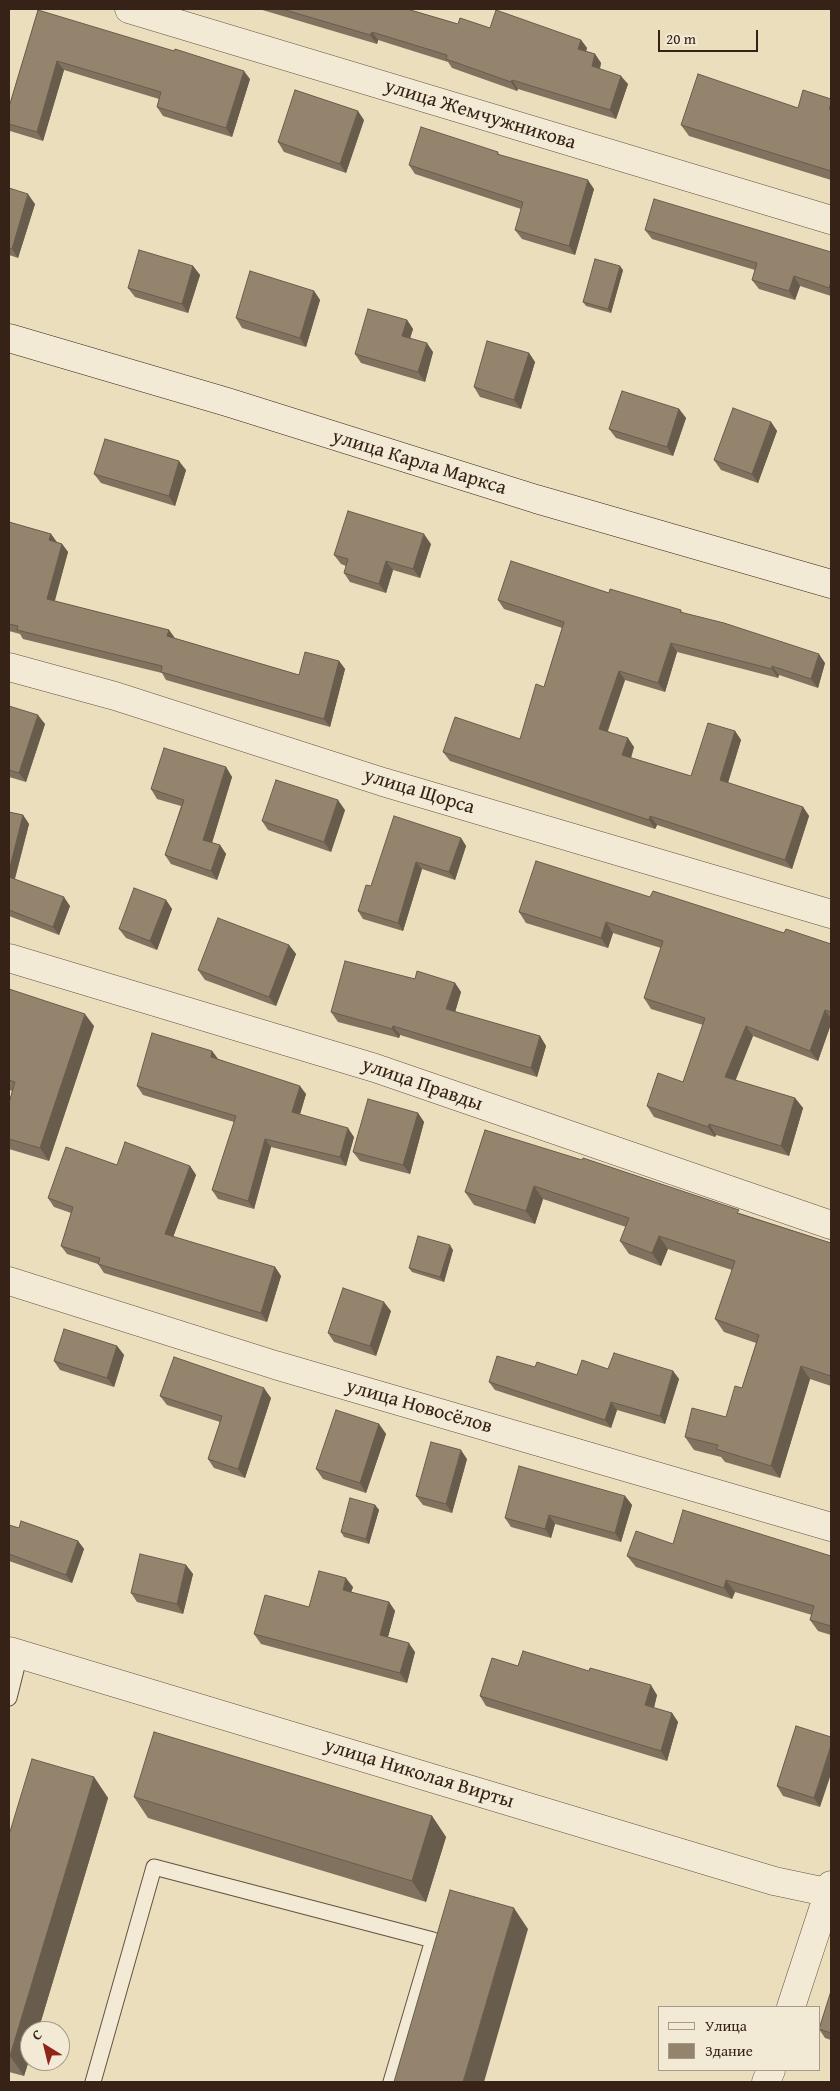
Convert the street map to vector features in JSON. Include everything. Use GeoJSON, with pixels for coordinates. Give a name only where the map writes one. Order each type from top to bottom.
{"type":"FeatureCollection","features":[{"type":"Feature","properties":{"kind":"street","name":"улица Жемчужникова"},"geometry":{"type":"LineString","coordinates":[[129,9],[831,220]]}},
{"type":"Feature","properties":{"kind":"street","name":"улица Карла Маркса"},"geometry":{"type":"LineString","coordinates":[[9,338],[227,402],[536,499],[831,584]]}},
{"type":"Feature","properties":{"kind":"street","name":"улица Щорса"},"geometry":{"type":"LineString","coordinates":[[9,667],[116,696],[383,782],[831,914]]}},
{"type":"Feature","properties":{"kind":"street","name":"улица Правды"},"geometry":{"type":"LineString","coordinates":[[9,958],[375,1068],[831,1225]]}},
{"type":"Feature","properties":{"kind":"street","name":"улица Новосёлов"},"geometry":{"type":"LineString","coordinates":[[9,1281],[285,1367],[831,1527]]}},
{"type":"Feature","properties":{"kind":"street","name":"улица Николая Вирты"},"geometry":{"type":"LineString","coordinates":[[14,1653],[774,1881],[830,1890]]}},
{"type":"Feature","properties":{"kind":"street"},"geometry":{"type":"LineString","coordinates":[[791,2006],[830,1890]]}},
{"type":"Feature","properties":{"kind":"lane"},"geometry":{"type":"LineString","coordinates":[[9,1698],[14,1653]]}},
{"type":"Feature","properties":{"kind":"lane"},"geometry":{"type":"LineString","coordinates":[[93,2082],[154,1867],[433,1940],[391,2082]]}},
{"type":"Feature","properties":{"kind":"building"},"geometry":{"type":"Polygon","coordinates":[[[282,9],[407,9],[458,24],[460,18],[490,28],[496,10],[581,40],[578,49],[595,54],[592,66],[621,76],[610,110],[512,80],[511,82],[446,59],[447,55],[372,32],[370,35],[282,9]]]}},
{"type":"Feature","properties":{"kind":"building"},"geometry":{"type":"Polygon","coordinates":[[[38,10],[174,51],[175,49],[244,71],[226,128],[157,107],[161,92],[57,61],[37,132],[9,124],[9,107],[38,10]]]}},
{"type":"Feature","properties":{"kind":"building"},"geometry":{"type":"Polygon","coordinates":[[[698,74],[798,108],[803,90],[831,99],[829,109],[831,109],[831,171],[681,125],[698,74]]]}},
{"type":"Feature","properties":{"kind":"building"},"geometry":{"type":"Polygon","coordinates":[[[295,90],[358,111],[340,164],[278,142],[295,90]]]}},
{"type":"Feature","properties":{"kind":"building"},"geometry":{"type":"Polygon","coordinates":[[[421,127],[498,152],[497,154],[588,180],[569,246],[515,230],[523,202],[409,165],[421,127]]]}},
{"type":"Feature","properties":{"kind":"building"},"geometry":{"type":"Polygon","coordinates":[[[9,188],[28,194],[12,249],[9,248],[9,188]]]}},
{"type":"Feature","properties":{"kind":"building"},"geometry":{"type":"Polygon","coordinates":[[[654,199],[831,252],[831,282],[829,288],[794,276],[789,291],[752,280],[757,263],[645,230],[654,199]]]}},
{"type":"Feature","properties":{"kind":"building"},"geometry":{"type":"Polygon","coordinates":[[[139,250],[193,266],[182,304],[128,288],[139,250]]]}},
{"type":"Feature","properties":{"kind":"building"},"geometry":{"type":"Polygon","coordinates":[[[595,259],[620,266],[608,309],[583,302],[595,259]]]}},
{"type":"Feature","properties":{"kind":"building"},"geometry":{"type":"Polygon","coordinates":[[[250,271],[314,291],[300,338],[236,318],[250,271]]]}},
{"type":"Feature","properties":{"kind":"building"},"geometry":{"type":"Polygon","coordinates":[[[368,309],[407,320],[402,336],[427,343],[418,372],[355,354],[368,309]]]}},
{"type":"Feature","properties":{"kind":"building"},"geometry":{"type":"Polygon","coordinates":[[[487,341],[529,353],[514,400],[474,387],[487,341]]]}},
{"type":"Feature","properties":{"kind":"building"},"geometry":{"type":"Polygon","coordinates":[[[622,391],[679,409],[667,447],[609,429],[622,391]]]}},
{"type":"Feature","properties":{"kind":"building"},"geometry":{"type":"Polygon","coordinates":[[[733,408],[771,422],[752,474],[714,460],[733,408]]]}},
{"type":"Feature","properties":{"kind":"building"},"geometry":{"type":"Polygon","coordinates":[[[105,439],[179,461],[169,496],[94,474],[105,439]]]}},
{"type":"Feature","properties":{"kind":"building"},"geometry":{"type":"Polygon","coordinates":[[[348,511],[424,534],[413,569],[386,561],[379,584],[344,573],[348,559],[334,555],[348,511]]]}},
{"type":"Feature","properties":{"kind":"building"},"geometry":{"type":"Polygon","coordinates":[[[9,522],[51,534],[49,540],[62,544],[47,599],[169,630],[167,636],[299,675],[305,652],[339,661],[324,719],[161,672],[162,666],[17,630],[18,626],[9,624],[9,522]]]}},
{"type":"Feature","properties":{"kind":"building"},"geometry":{"type":"Polygon","coordinates":[[[511,561],[609,593],[610,589],[819,654],[811,679],[772,666],[772,669],[671,643],[658,683],[619,671],[599,729],[628,738],[622,755],[691,776],[708,723],[735,731],[720,780],[803,807],[785,860],[650,816],[649,820],[443,752],[455,717],[520,739],[536,684],[544,687],[564,622],[498,600],[511,561]]]}},
{"type":"Feature","properties":{"kind":"building"},"geometry":{"type":"Polygon","coordinates":[[[9,706],[38,715],[19,773],[9,770],[9,706]]]}},
{"type":"Feature","properties":{"kind":"building"},"geometry":{"type":"Polygon","coordinates":[[[164,748],[226,767],[203,840],[220,845],[211,871],[165,855],[184,800],[151,789],[164,748]]]}},
{"type":"Feature","properties":{"kind":"building"},"geometry":{"type":"Polygon","coordinates":[[[276,780],[338,800],[324,842],[262,821],[276,780]]]}},
{"type":"Feature","properties":{"kind":"building"},"geometry":{"type":"Polygon","coordinates":[[[9,812],[23,815],[9,871],[9,812]]]}},
{"type":"Feature","properties":{"kind":"building"},"geometry":{"type":"Polygon","coordinates":[[[394,816],[461,838],[449,872],[416,862],[398,923],[358,911],[366,885],[371,886],[394,816]]]}},
{"type":"Feature","properties":{"kind":"building"},"geometry":{"type":"Polygon","coordinates":[[[536,861],[650,897],[653,891],[784,933],[786,929],[831,944],[831,1012],[825,1010],[810,1051],[746,1026],[725,1077],[795,1098],[781,1146],[709,1124],[708,1127],[647,1106],[658,1073],[683,1082],[705,1018],[644,998],[663,941],[606,922],[601,938],[519,912],[536,861]]]}},
{"type":"Feature","properties":{"kind":"building"},"geometry":{"type":"Polygon","coordinates":[[[9,877],[64,897],[53,927],[9,910],[9,877]]]}},
{"type":"Feature","properties":{"kind":"building"},"geometry":{"type":"Polygon","coordinates":[[[134,888],[166,900],[150,941],[119,929],[134,888]]]}},
{"type":"Feature","properties":{"kind":"building"},"geometry":{"type":"Polygon","coordinates":[[[218,918],[289,945],[269,997],[198,970],[218,918]]]}},
{"type":"Feature","properties":{"kind":"building"},"geometry":{"type":"Polygon","coordinates":[[[345,961],[415,979],[417,971],[455,983],[446,1009],[540,1036],[531,1068],[393,1026],[392,1029],[331,1012],[345,961]]]}},
{"type":"Feature","properties":{"kind":"building"},"geometry":{"type":"Polygon","coordinates":[[[9,989],[85,1014],[40,1148],[9,1139],[9,1103],[15,1082],[9,1080],[9,989]]]}},
{"type":"Feature","properties":{"kind":"building"},"geometry":{"type":"Polygon","coordinates":[[[152,1033],[212,1051],[211,1057],[300,1086],[292,1112],[348,1128],[340,1157],[265,1139],[248,1201],[212,1190],[236,1116],[137,1086],[152,1033]]]}},
{"type":"Feature","properties":{"kind":"building"},"geometry":{"type":"Polygon","coordinates":[[[368,1099],[418,1113],[403,1165],[353,1152],[368,1099]]]}},
{"type":"Feature","properties":{"kind":"building"},"geometry":{"type":"Polygon","coordinates":[[[485,1130],[582,1160],[583,1158],[739,1210],[737,1213],[831,1243],[831,1376],[801,1366],[771,1466],[716,1449],[718,1445],[685,1437],[692,1408],[726,1417],[735,1386],[742,1388],[759,1335],[715,1319],[735,1261],[659,1236],[652,1253],[620,1241],[629,1218],[534,1186],[526,1211],[465,1192],[485,1130]]]}},
{"type":"Feature","properties":{"kind":"building"},"geometry":{"type":"Polygon","coordinates":[[[125,1142],[190,1166],[165,1234],[275,1267],[261,1313],[98,1264],[100,1258],[61,1246],[73,1207],[48,1198],[66,1147],[117,1165],[125,1142]]]}},
{"type":"Feature","properties":{"kind":"building"},"geometry":{"type":"Polygon","coordinates":[[[418,1236],[450,1245],[440,1277],[409,1268],[418,1236]]]}},
{"type":"Feature","properties":{"kind":"building"},"geometry":{"type":"Polygon","coordinates":[[[343,1288],[384,1302],[370,1346],[328,1333],[343,1288]]]}},
{"type":"Feature","properties":{"kind":"building"},"geometry":{"type":"Polygon","coordinates":[[[64,1329],[117,1346],[107,1378],[54,1361],[64,1329]]]}},
{"type":"Feature","properties":{"kind":"building"},"geometry":{"type":"Polygon","coordinates":[[[614,1353],[673,1371],[660,1416],[611,1402],[605,1420],[489,1382],[497,1356],[535,1367],[537,1362],[577,1375],[582,1360],[608,1369],[614,1353]]]}},
{"type":"Feature","properties":{"kind":"building"},"geometry":{"type":"Polygon","coordinates":[[[174,1357],[264,1388],[238,1469],[208,1459],[222,1416],[160,1396],[174,1357]]]}},
{"type":"Feature","properties":{"kind":"building"},"geometry":{"type":"Polygon","coordinates":[[[336,1410],[379,1424],[360,1483],[316,1469],[336,1410]]]}},
{"type":"Feature","properties":{"kind":"building"},"geometry":{"type":"Polygon","coordinates":[[[431,1442],[461,1450],[446,1504],[416,1496],[431,1442]]]}},
{"type":"Feature","properties":{"kind":"building"},"geometry":{"type":"Polygon","coordinates":[[[519,1466],[625,1496],[615,1533],[549,1515],[545,1529],[505,1518],[519,1466]]]}},
{"type":"Feature","properties":{"kind":"building"},"geometry":{"type":"Polygon","coordinates":[[[350,1498],[375,1505],[366,1539],[341,1532],[350,1498]]]}},
{"type":"Feature","properties":{"kind":"building"},"geometry":{"type":"Polygon","coordinates":[[[683,1510],[831,1556],[831,1626],[810,1620],[814,1606],[726,1580],[724,1588],[627,1556],[636,1531],[673,1544],[683,1510]]]}},
{"type":"Feature","properties":{"kind":"building"},"geometry":{"type":"Polygon","coordinates":[[[21,1521],[78,1541],[66,1575],[9,1554],[9,1525],[19,1528],[21,1521]]]}},
{"type":"Feature","properties":{"kind":"building"},"geometry":{"type":"Polygon","coordinates":[[[140,1554],[186,1565],[177,1604],[131,1593],[140,1554]]]}},
{"type":"Feature","properties":{"kind":"building"},"geometry":{"type":"Polygon","coordinates":[[[319,1571],[346,1578],[343,1590],[389,1602],[380,1635],[409,1643],[400,1673],[254,1634],[265,1595],[309,1607],[319,1571]]]}},
{"type":"Feature","properties":{"kind":"building"},"geometry":{"type":"Polygon","coordinates":[[[523,1651],[589,1671],[590,1668],[651,1685],[645,1705],[672,1713],[661,1751],[480,1696],[492,1658],[518,1666],[523,1651]]]}},
{"type":"Feature","properties":{"kind":"building"},"geometry":{"type":"Polygon","coordinates":[[[796,1726],[831,1737],[831,1745],[814,1798],[777,1786],[796,1726]]]}},
{"type":"Feature","properties":{"kind":"building"},"geometry":{"type":"Polygon","coordinates":[[[154,1732],[432,1816],[412,1881],[134,1797],[154,1732]]]}},
{"type":"Feature","properties":{"kind":"building"},"geometry":{"type":"Polygon","coordinates":[[[32,1759],[94,1777],[10,2056],[9,2055],[9,1835],[32,1759]]]}},
{"type":"Feature","properties":{"kind":"building"},"geometry":{"type":"Polygon","coordinates":[[[450,1890],[514,1908],[463,2082],[394,2082],[450,1890]]]}},
{"type":"Feature","properties":{"kind":"building"},"geometry":{"type":"Polygon","coordinates":[[[831,1991],[831,2033],[820,2029],[831,1991]]]}}]}
